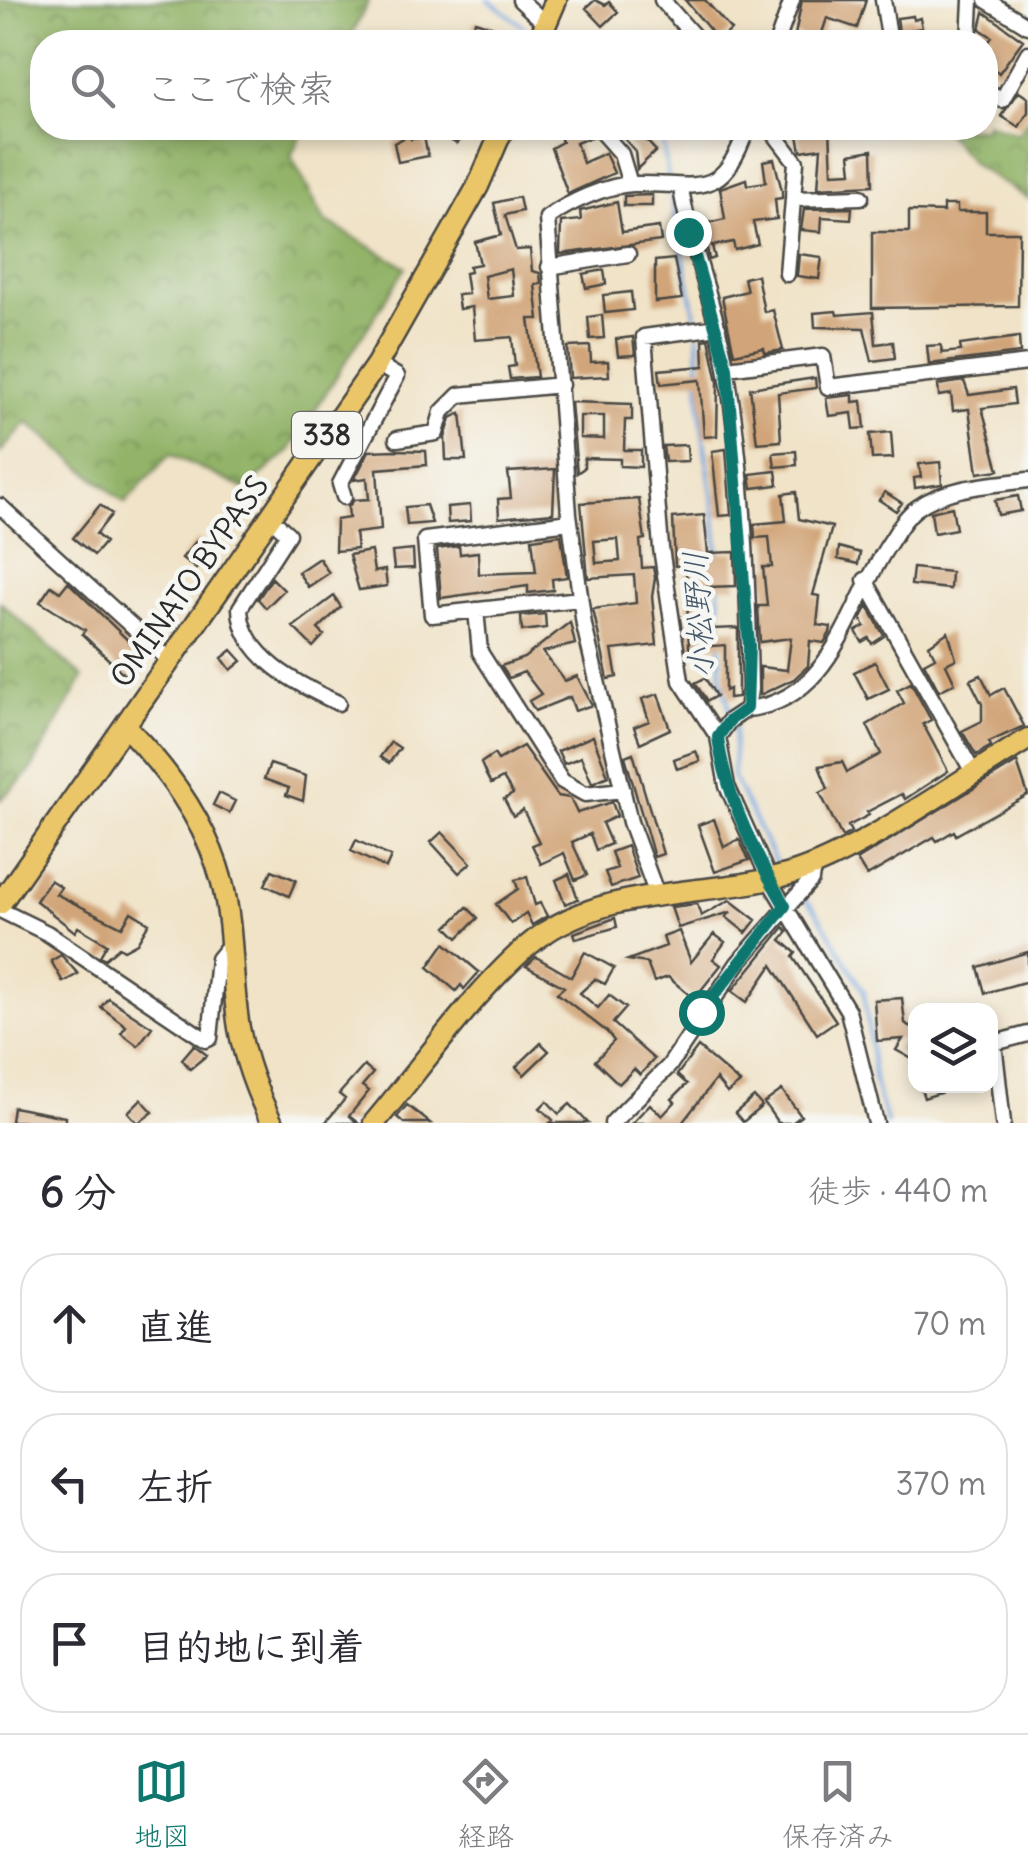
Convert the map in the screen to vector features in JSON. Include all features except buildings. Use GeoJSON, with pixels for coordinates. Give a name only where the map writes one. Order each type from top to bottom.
{"type":"FeatureCollection","features":[{"type":"Feature","properties":{"kind":"highway"},"geometry":{"type":"LineString","coordinates":[[543,30],[556,0]]}},
{"type":"Feature","properties":{"kind":"highway","name":"OMINATO BYPASS"},"geometry":{"type":"LineString","coordinates":[[0,906],[377,364],[478,186],[498,140]]}},
{"type":"Feature","properties":{"kind":"highway"},"geometry":{"type":"LineString","coordinates":[[124,726],[184,796],[206,838],[222,883],[240,1030],[250,1071],[272,1123]]}},
{"type":"Feature","properties":{"kind":"highway"},"geometry":{"type":"LineString","coordinates":[[374,1123],[534,940],[567,920],[657,895],[787,887],[813,866],[1028,738]]}},
{"type":"Feature","properties":{"kind":"street"},"geometry":{"type":"LineString","coordinates":[[520,0],[540,30]]}},
{"type":"Feature","properties":{"kind":"street"},"geometry":{"type":"LineString","coordinates":[[662,0],[688,30]]}},
{"type":"Feature","properties":{"kind":"street"},"geometry":{"type":"LineString","coordinates":[[781,30],[792,0]]}},
{"type":"Feature","properties":{"kind":"street"},"geometry":{"type":"LineString","coordinates":[[883,0],[888,30]]}},
{"type":"Feature","properties":{"kind":"street"},"geometry":{"type":"LineString","coordinates":[[970,30],[971,0]]}},
{"type":"Feature","properties":{"kind":"street"},"geometry":{"type":"LineString","coordinates":[[986,0],[1028,26]]}},
{"type":"Feature","properties":{"kind":"street"},"geometry":{"type":"LineString","coordinates":[[998,98],[1002,100],[1028,52]]}},
{"type":"Feature","properties":{"kind":"street"},"geometry":{"type":"LineString","coordinates":[[609,140],[621,154],[630,184]]}},
{"type":"Feature","properties":{"kind":"street"},"geometry":{"type":"LineString","coordinates":[[657,895],[623,790],[580,599],[570,522],[547,218],[564,207],[630,184],[701,186],[735,164],[743,140]]}},
{"type":"Feature","properties":{"kind":"street"},"geometry":{"type":"LineString","coordinates":[[779,140],[796,162],[787,274]]}},
{"type":"Feature","properties":{"kind":"street"},"geometry":{"type":"LineString","coordinates":[[673,188],[688,232],[704,328],[727,368],[749,646],[738,715]]}},
{"type":"Feature","properties":{"kind":"street"},"geometry":{"type":"LineString","coordinates":[[795,200],[861,197]]}},
{"type":"Feature","properties":{"kind":"street"},"geometry":{"type":"LineString","coordinates":[[549,267],[628,254]]}},
{"type":"Feature","properties":{"kind":"street"},"geometry":{"type":"LineString","coordinates":[[704,328],[644,337],[660,548],[682,681],[718,737],[727,786],[787,887],[848,1012],[876,1123]]}},
{"type":"Feature","properties":{"kind":"street"},"geometry":{"type":"LineString","coordinates":[[727,368],[824,356],[828,387],[1028,362]]}},
{"type":"Feature","properties":{"kind":"street"},"geometry":{"type":"LineString","coordinates":[[344,498],[340,484],[397,376],[377,364]]}},
{"type":"Feature","properties":{"kind":"street"},"geometry":{"type":"LineString","coordinates":[[398,439],[436,433],[442,412],[459,396],[561,385]]}},
{"type":"Feature","properties":{"kind":"street"},"geometry":{"type":"LineString","coordinates":[[718,737],[738,715],[798,694],[822,671],[865,580],[915,509],[941,495],[1028,480]]}},
{"type":"Feature","properties":{"kind":"street"},"geometry":{"type":"LineString","coordinates":[[0,506],[170,661]]}},
{"type":"Feature","properties":{"kind":"street"},"geometry":{"type":"LineString","coordinates":[[270,518],[288,534],[240,608],[240,621],[253,645],[293,682],[338,703]]}},
{"type":"Feature","properties":{"kind":"street"},"geometry":{"type":"LineString","coordinates":[[570,522],[424,540],[432,615],[580,599]]}},
{"type":"Feature","properties":{"kind":"street"},"geometry":{"type":"LineString","coordinates":[[865,580],[973,772]]}},
{"type":"Feature","properties":{"kind":"street"},"geometry":{"type":"LineString","coordinates":[[476,610],[480,652],[562,781],[585,794],[623,790]]}},
{"type":"Feature","properties":{"kind":"street"},"geometry":{"type":"LineString","coordinates":[[612,1123],[669,1066],[701,1012],[787,887]]}},
{"type":"Feature","properties":{"kind":"street"},"geometry":{"type":"LineString","coordinates":[[0,906],[48,933],[206,1040],[210,1038],[218,959],[231,943]]}},
{"type":"Feature","properties":{"kind":"street"},"geometry":{"type":"LineString","coordinates":[[1003,1123],[994,1043],[1028,1034]]}},
{"type":"Feature","properties":{"kind":"green space"},"geometry":{"type":"Polygon","coordinates":[[[0,0],[369,0],[354,30],[30,30],[30,140],[299,140],[291,156],[325,221],[406,267],[289,451],[245,489],[170,454],[125,503],[27,422],[0,453],[0,0]]]}},
{"type":"Feature","properties":{"kind":"green space"},"geometry":{"type":"Polygon","coordinates":[[[1028,119],[1028,199],[974,165],[952,140],[998,140],[998,126],[1018,134],[1028,119]]]}},
{"type":"Feature","properties":{"kind":"green space"},"geometry":{"type":"Polygon","coordinates":[[[0,602],[83,678],[29,773],[0,800],[0,602]]]}},
{"type":"Feature","properties":{"kind":"waterway","name":"小松野川"},"geometry":{"type":"LineString","coordinates":[[489,0],[523,26]]}},
{"type":"Feature","properties":{"kind":"waterway","name":"小松野川"},"geometry":{"type":"LineString","coordinates":[[662,140],[669,182]]}},
{"type":"Feature","properties":{"kind":"waterway","name":"小松野川"},"geometry":{"type":"LineString","coordinates":[[670,191],[697,324]]}},
{"type":"Feature","properties":{"kind":"waterway","name":"小松野川"},"geometry":{"type":"LineString","coordinates":[[698,334],[699,369]]}},
{"type":"Feature","properties":{"kind":"waterway","name":"小松野川"},"geometry":{"type":"LineString","coordinates":[[699,379],[718,558]]}},
{"type":"Feature","properties":{"kind":"waterway","name":"小松野川"},"geometry":{"type":"LineString","coordinates":[[719,582],[720,632]]}},
{"type":"Feature","properties":{"kind":"waterway","name":"小松野川"},"geometry":{"type":"LineString","coordinates":[[720,642],[721,679],[732,716]]}},
{"type":"Feature","properties":{"kind":"waterway","name":"小松野川"},"geometry":{"type":"LineString","coordinates":[[735,725],[733,777],[779,869]]}},
{"type":"Feature","properties":{"kind":"waterway","name":"小松野川"},"geometry":{"type":"LineString","coordinates":[[787,881],[816,911],[864,991],[875,1085],[887,1123]]}},
{"type":"Feature","properties":{"kind":"route"},"geometry":{"type":"LineString","coordinates":[[688,232],[727,368],[749,646],[747,708],[729,721],[718,737],[720,753],[727,786],[785,906],[701,1012]]}}]}
